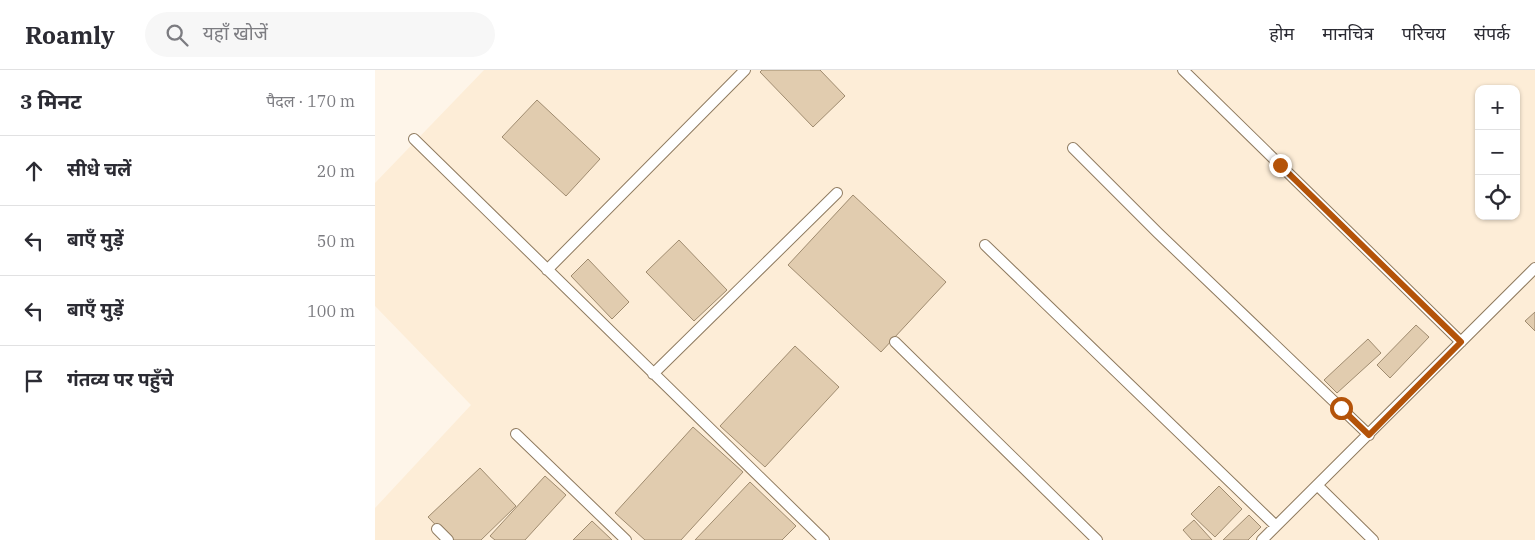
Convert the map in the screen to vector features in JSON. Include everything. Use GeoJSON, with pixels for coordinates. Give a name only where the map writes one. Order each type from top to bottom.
{"type":"FeatureCollection","features":[{"type":"Feature","properties":{"kind":"lane"},"geometry":{"type":"LineString","coordinates":[[547,270],[745,70]]}},
{"type":"Feature","properties":{"kind":"lane"},"geometry":{"type":"LineString","coordinates":[[1183,70],[1461,342]]}},
{"type":"Feature","properties":{"kind":"lane"},"geometry":{"type":"LineString","coordinates":[[414,139],[824,540]]}},
{"type":"Feature","properties":{"kind":"lane"},"geometry":{"type":"LineString","coordinates":[[1073,148],[1158,233],[1369,435]]}},
{"type":"Feature","properties":{"kind":"lane"},"geometry":{"type":"LineString","coordinates":[[653,374],[837,193]]}},
{"type":"Feature","properties":{"kind":"lane"},"geometry":{"type":"LineString","coordinates":[[985,245],[1276,526]]}},
{"type":"Feature","properties":{"kind":"lane"},"geometry":{"type":"LineString","coordinates":[[1263,540],[1535,268]]}},
{"type":"Feature","properties":{"kind":"lane"},"geometry":{"type":"LineString","coordinates":[[895,342],[1097,540]]}},
{"type":"Feature","properties":{"kind":"lane"},"geometry":{"type":"LineString","coordinates":[[516,434],[626,540]]}},
{"type":"Feature","properties":{"kind":"lane"},"geometry":{"type":"LineString","coordinates":[[1318,486],[1373,540]]}},
{"type":"Feature","properties":{"kind":"lane"},"geometry":{"type":"LineString","coordinates":[[437,529],[448,540]]}},
{"type":"Feature","properties":{"kind":"shaded area"},"geometry":{"type":"Polygon","coordinates":[[[484,70],[1535,70],[1535,540],[375,540],[375,508],[471,405],[375,306],[375,183],[484,70]]]}},
{"type":"Feature","properties":{"kind":"building"},"geometry":{"type":"Polygon","coordinates":[[[762,70],[820,70],[845,96],[813,127],[760,72],[762,70]]]}},
{"type":"Feature","properties":{"kind":"building"},"geometry":{"type":"Polygon","coordinates":[[[537,100],[600,159],[566,196],[502,137],[537,100]]]}},
{"type":"Feature","properties":{"kind":"building"},"geometry":{"type":"Polygon","coordinates":[[[853,195],[946,282],[881,352],[788,265],[853,195]]]}},
{"type":"Feature","properties":{"kind":"building"},"geometry":{"type":"Polygon","coordinates":[[[679,240],[727,290],[694,321],[646,272],[679,240]]]}},
{"type":"Feature","properties":{"kind":"building"},"geometry":{"type":"Polygon","coordinates":[[[588,259],[629,302],[612,319],[571,276],[588,259]]]}},
{"type":"Feature","properties":{"kind":"building"},"geometry":{"type":"Polygon","coordinates":[[[1535,312],[1535,331],[1525,321],[1535,312]]]}},
{"type":"Feature","properties":{"kind":"building"},"geometry":{"type":"Polygon","coordinates":[[[1416,325],[1429,337],[1390,378],[1377,365],[1416,325]]]}},
{"type":"Feature","properties":{"kind":"building"},"geometry":{"type":"Polygon","coordinates":[[[1368,339],[1381,353],[1337,393],[1324,380],[1368,339]]]}},
{"type":"Feature","properties":{"kind":"building"},"geometry":{"type":"Polygon","coordinates":[[[795,346],[839,387],[765,467],[720,426],[795,346]]]}},
{"type":"Feature","properties":{"kind":"building"},"geometry":{"type":"Polygon","coordinates":[[[693,427],[743,472],[681,540],[645,540],[615,513],[693,427]]]}},
{"type":"Feature","properties":{"kind":"building"},"geometry":{"type":"Polygon","coordinates":[[[480,468],[516,506],[481,540],[450,540],[428,517],[480,468]]]}},
{"type":"Feature","properties":{"kind":"building"},"geometry":{"type":"Polygon","coordinates":[[[545,476],[566,495],[525,540],[495,540],[490,536],[545,476]]]}},
{"type":"Feature","properties":{"kind":"building"},"geometry":{"type":"Polygon","coordinates":[[[750,482],[796,526],[782,540],[695,540],[750,482]]]}},
{"type":"Feature","properties":{"kind":"building"},"geometry":{"type":"Polygon","coordinates":[[[1219,486],[1242,509],[1215,537],[1191,514],[1219,486]]]}},
{"type":"Feature","properties":{"kind":"building"},"geometry":{"type":"Polygon","coordinates":[[[1249,515],[1261,527],[1248,540],[1223,540],[1249,515]]]}},
{"type":"Feature","properties":{"kind":"building"},"geometry":{"type":"Polygon","coordinates":[[[1194,520],[1212,540],[1192,540],[1183,530],[1194,520]]]}},
{"type":"Feature","properties":{"kind":"building"},"geometry":{"type":"Polygon","coordinates":[[[592,521],[612,540],[573,540],[592,521]]]}},
{"type":"Feature","properties":{"kind":"route"},"geometry":{"type":"LineString","coordinates":[[1280,165],[1461,342],[1369,435],[1341,408]]}}]}
